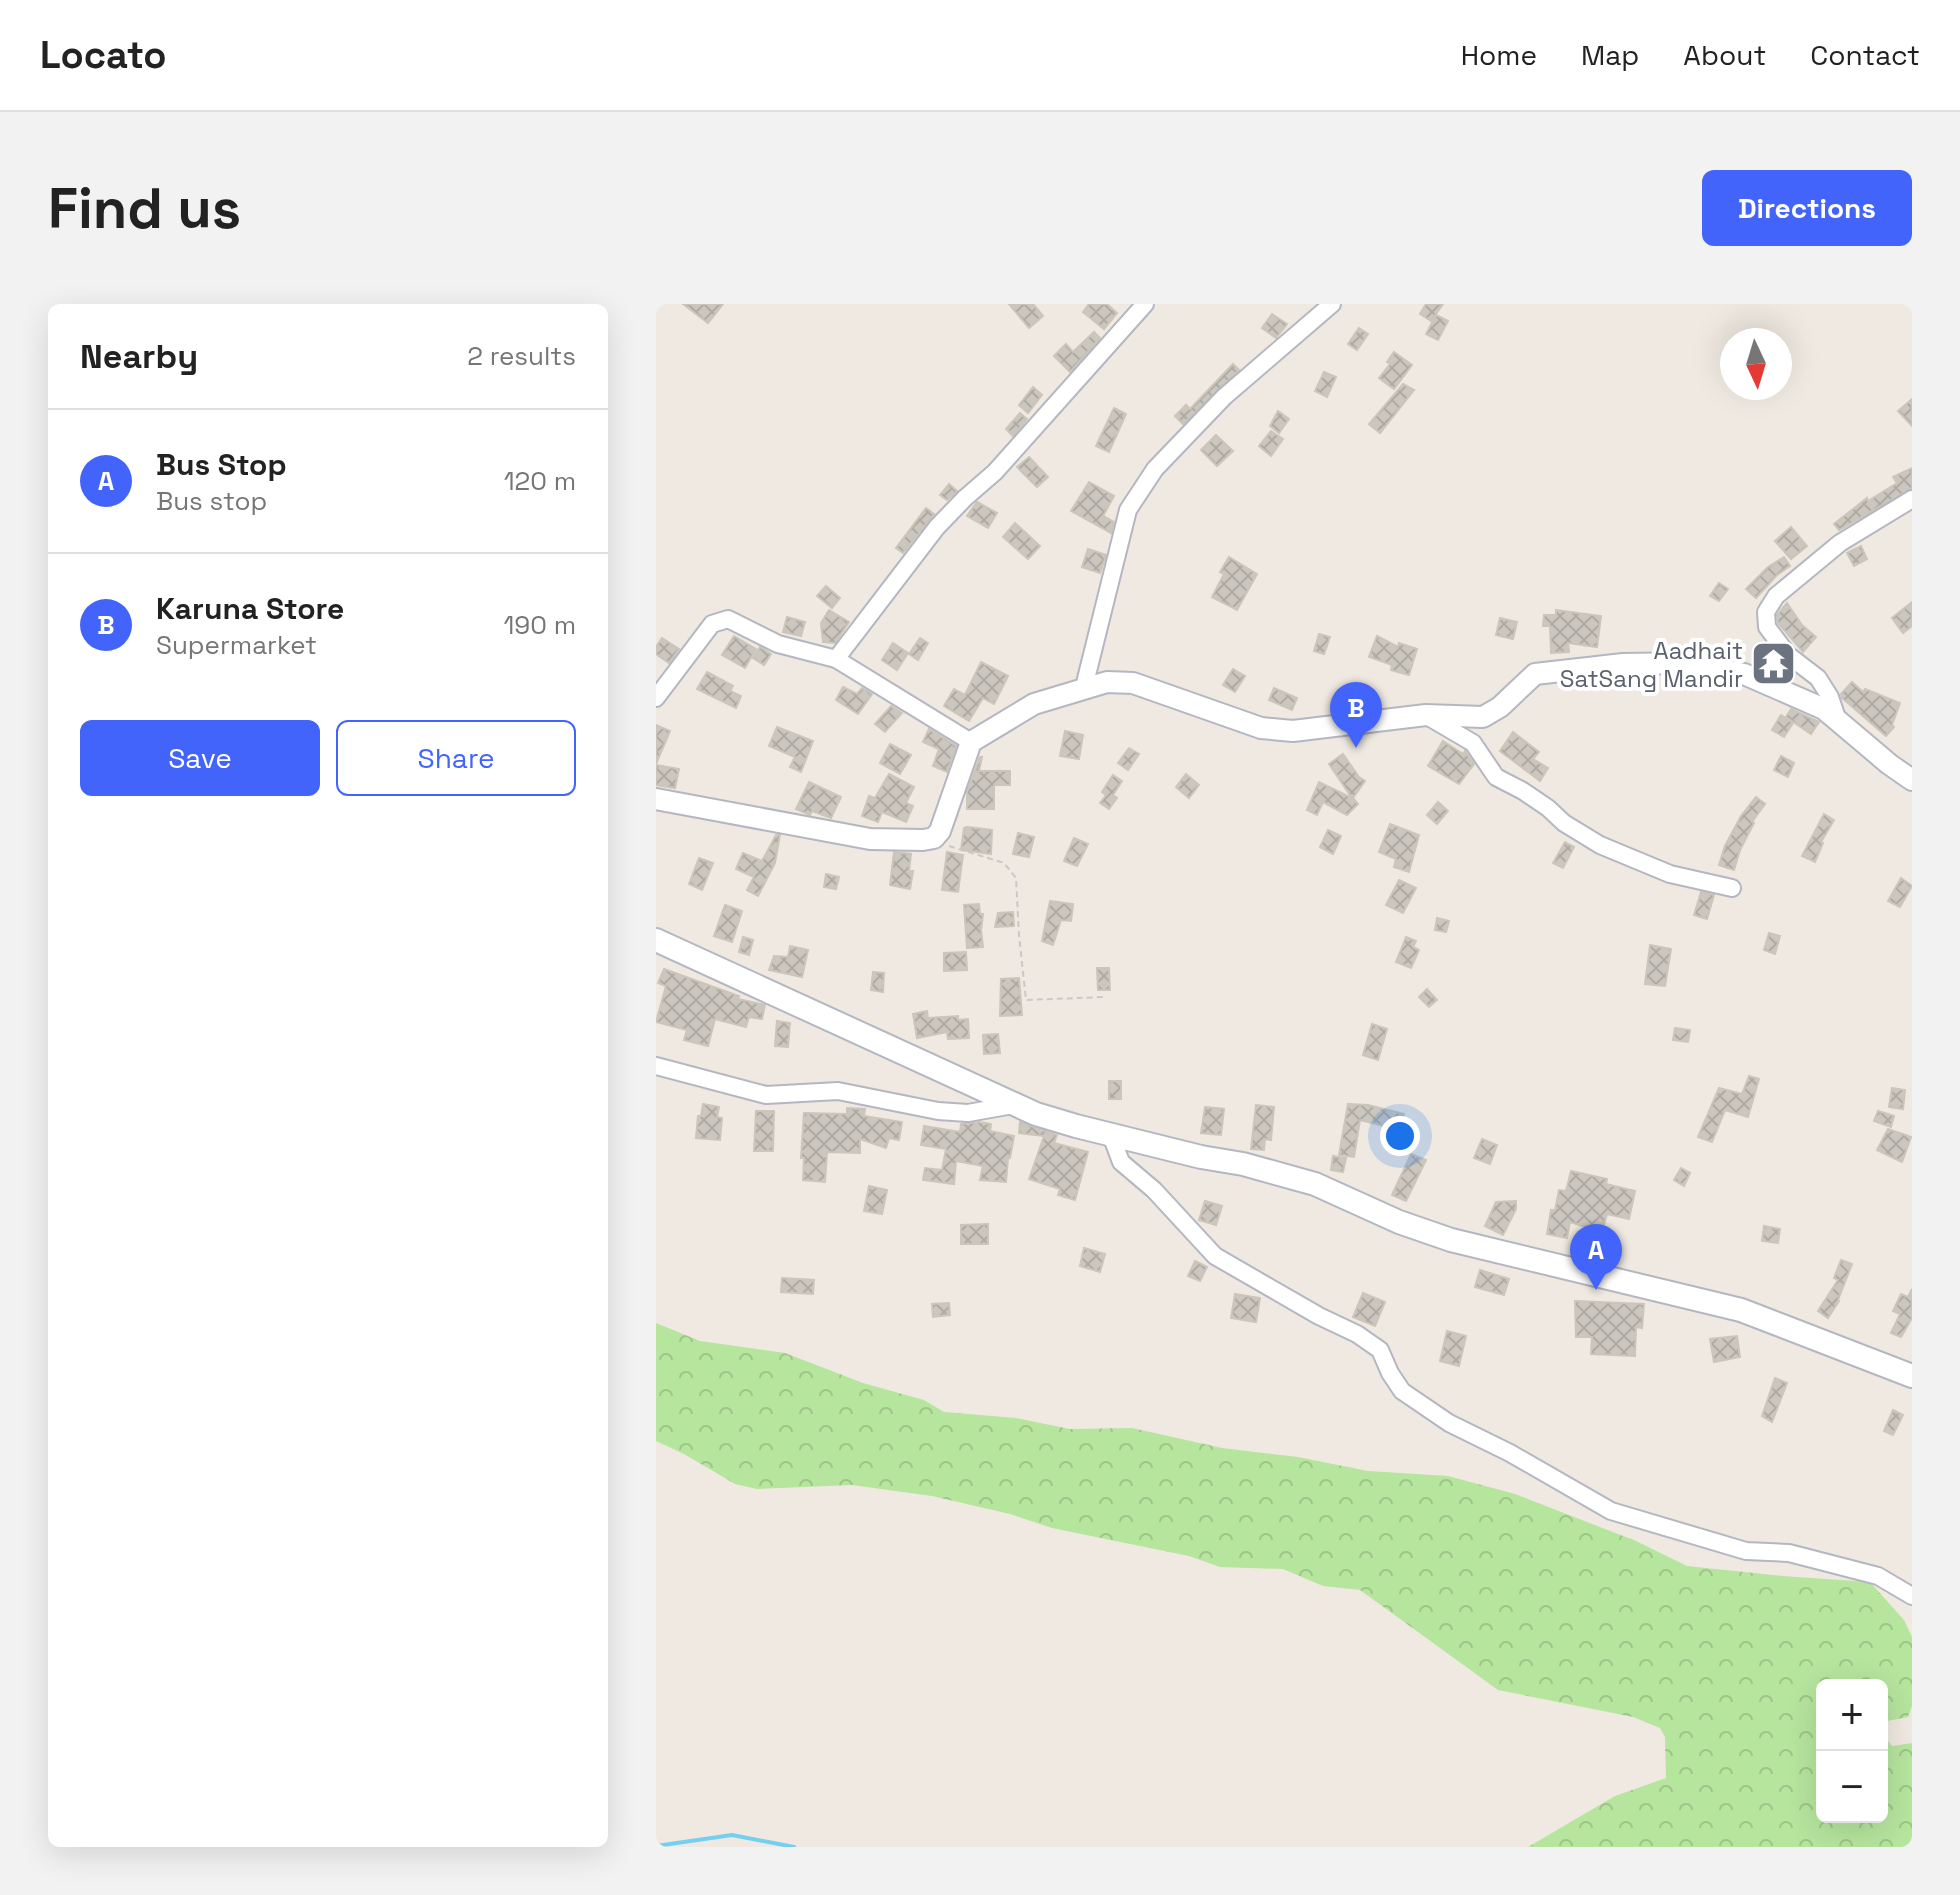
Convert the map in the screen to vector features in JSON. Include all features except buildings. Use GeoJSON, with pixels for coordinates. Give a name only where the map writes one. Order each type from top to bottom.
{"type":"FeatureCollection","features":[{"type":"Feature","properties":{"kind":"main road"},"geometry":{"type":"LineString","coordinates":[[656,940],[1013,1105],[1111,1135],[1243,1164],[1315,1184],[1399,1222],[1451,1240],[1741,1310],[1912,1376]]}},
{"type":"Feature","properties":{"kind":"street"},"geometry":{"type":"LineString","coordinates":[[836,659],[937,527],[995,472],[1145,304]]}},
{"type":"Feature","properties":{"kind":"street"},"geometry":{"type":"LineString","coordinates":[[1084,687],[1128,510],[1155,469],[1224,397],[1332,304]]}},
{"type":"Feature","properties":{"kind":"street"},"geometry":{"type":"LineString","coordinates":[[1837,718],[1830,697],[1818,678],[1788,655],[1767,627],[1766,612],[1776,596],[1840,543],[1912,499]]}},
{"type":"Feature","properties":{"kind":"street"},"geometry":{"type":"LineString","coordinates":[[656,698],[712,624],[728,619],[778,644],[836,659],[971,742]]}},
{"type":"Feature","properties":{"kind":"street"},"geometry":{"type":"LineString","coordinates":[[656,799],[870,839],[934,838],[940,831],[971,742],[1034,704],[1084,687],[1107,682],[1133,683],[1261,728],[1279,731],[1426,715],[1483,717],[1500,707],[1535,674],[1578,667],[1658,662],[1691,663],[1744,674],[1824,709],[1912,780]]}},
{"type":"Feature","properties":{"kind":"street"},"geometry":{"type":"LineString","coordinates":[[1426,715],[1473,743],[1496,777],[1523,791],[1564,823],[1600,845],[1670,874],[1732,888]]}},
{"type":"Feature","properties":{"kind":"street"},"geometry":{"type":"LineString","coordinates":[[656,1066],[766,1095],[838,1091],[938,1111],[968,1113],[1013,1105]]}},
{"type":"Feature","properties":{"kind":"street"},"geometry":{"type":"LineString","coordinates":[[1111,1135],[1121,1162],[1154,1190],[1215,1256],[1369,1342],[1380,1350],[1402,1391],[1449,1423],[1510,1453],[1611,1511],[1746,1551],[1789,1553],[1878,1576],[1912,1596]]}},
{"type":"Feature","properties":{"kind":"path"},"geometry":{"type":"LineString","coordinates":[[934,838],[953,848],[1004,863],[1016,878],[1026,1000],[1103,997]]}},
{"type":"Feature","properties":{"kind":"green space"},"geometry":{"type":"Polygon","coordinates":[[[656,1323],[700,1341],[785,1353],[863,1383],[924,1400],[944,1412],[1016,1418],[1070,1429],[1132,1428],[1222,1448],[1298,1457],[1368,1471],[1448,1476],[1515,1494],[1636,1541],[1687,1566],[1870,1582],[1904,1620],[1912,1637],[1912,1706],[1908,1717],[1888,1721],[1888,1679],[1816,1679],[1816,1823],[1888,1823],[1888,1741],[1892,1746],[1912,1743],[1912,1847],[1528,1847],[1615,1796],[1666,1778],[1665,1737],[1660,1728],[1633,1717],[1498,1690],[1360,1590],[1323,1586],[1283,1569],[1220,1567],[1189,1556],[1052,1528],[1010,1514],[932,1496],[852,1485],[757,1489],[735,1484],[656,1441],[656,1323]]]}},
{"type":"Feature","properties":{"kind":"waterway"},"geometry":{"type":"LineString","coordinates":[[656,1846],[732,1835],[794,1847]]}},
{"type":"Feature","properties":{"kind":"place","name":"Aadhait SatSang Mandir"},"geometry":{"type":"Point","coordinates":[1774,664]}},
{"type":"Feature","properties":{"kind":"place","name":"Karuna Store"},"geometry":{"type":"Point","coordinates":[1356,748]}},
{"type":"Feature","properties":{"kind":"place","name":"Bus Stop"},"geometry":{"type":"Point","coordinates":[1596,1290]}}]}
